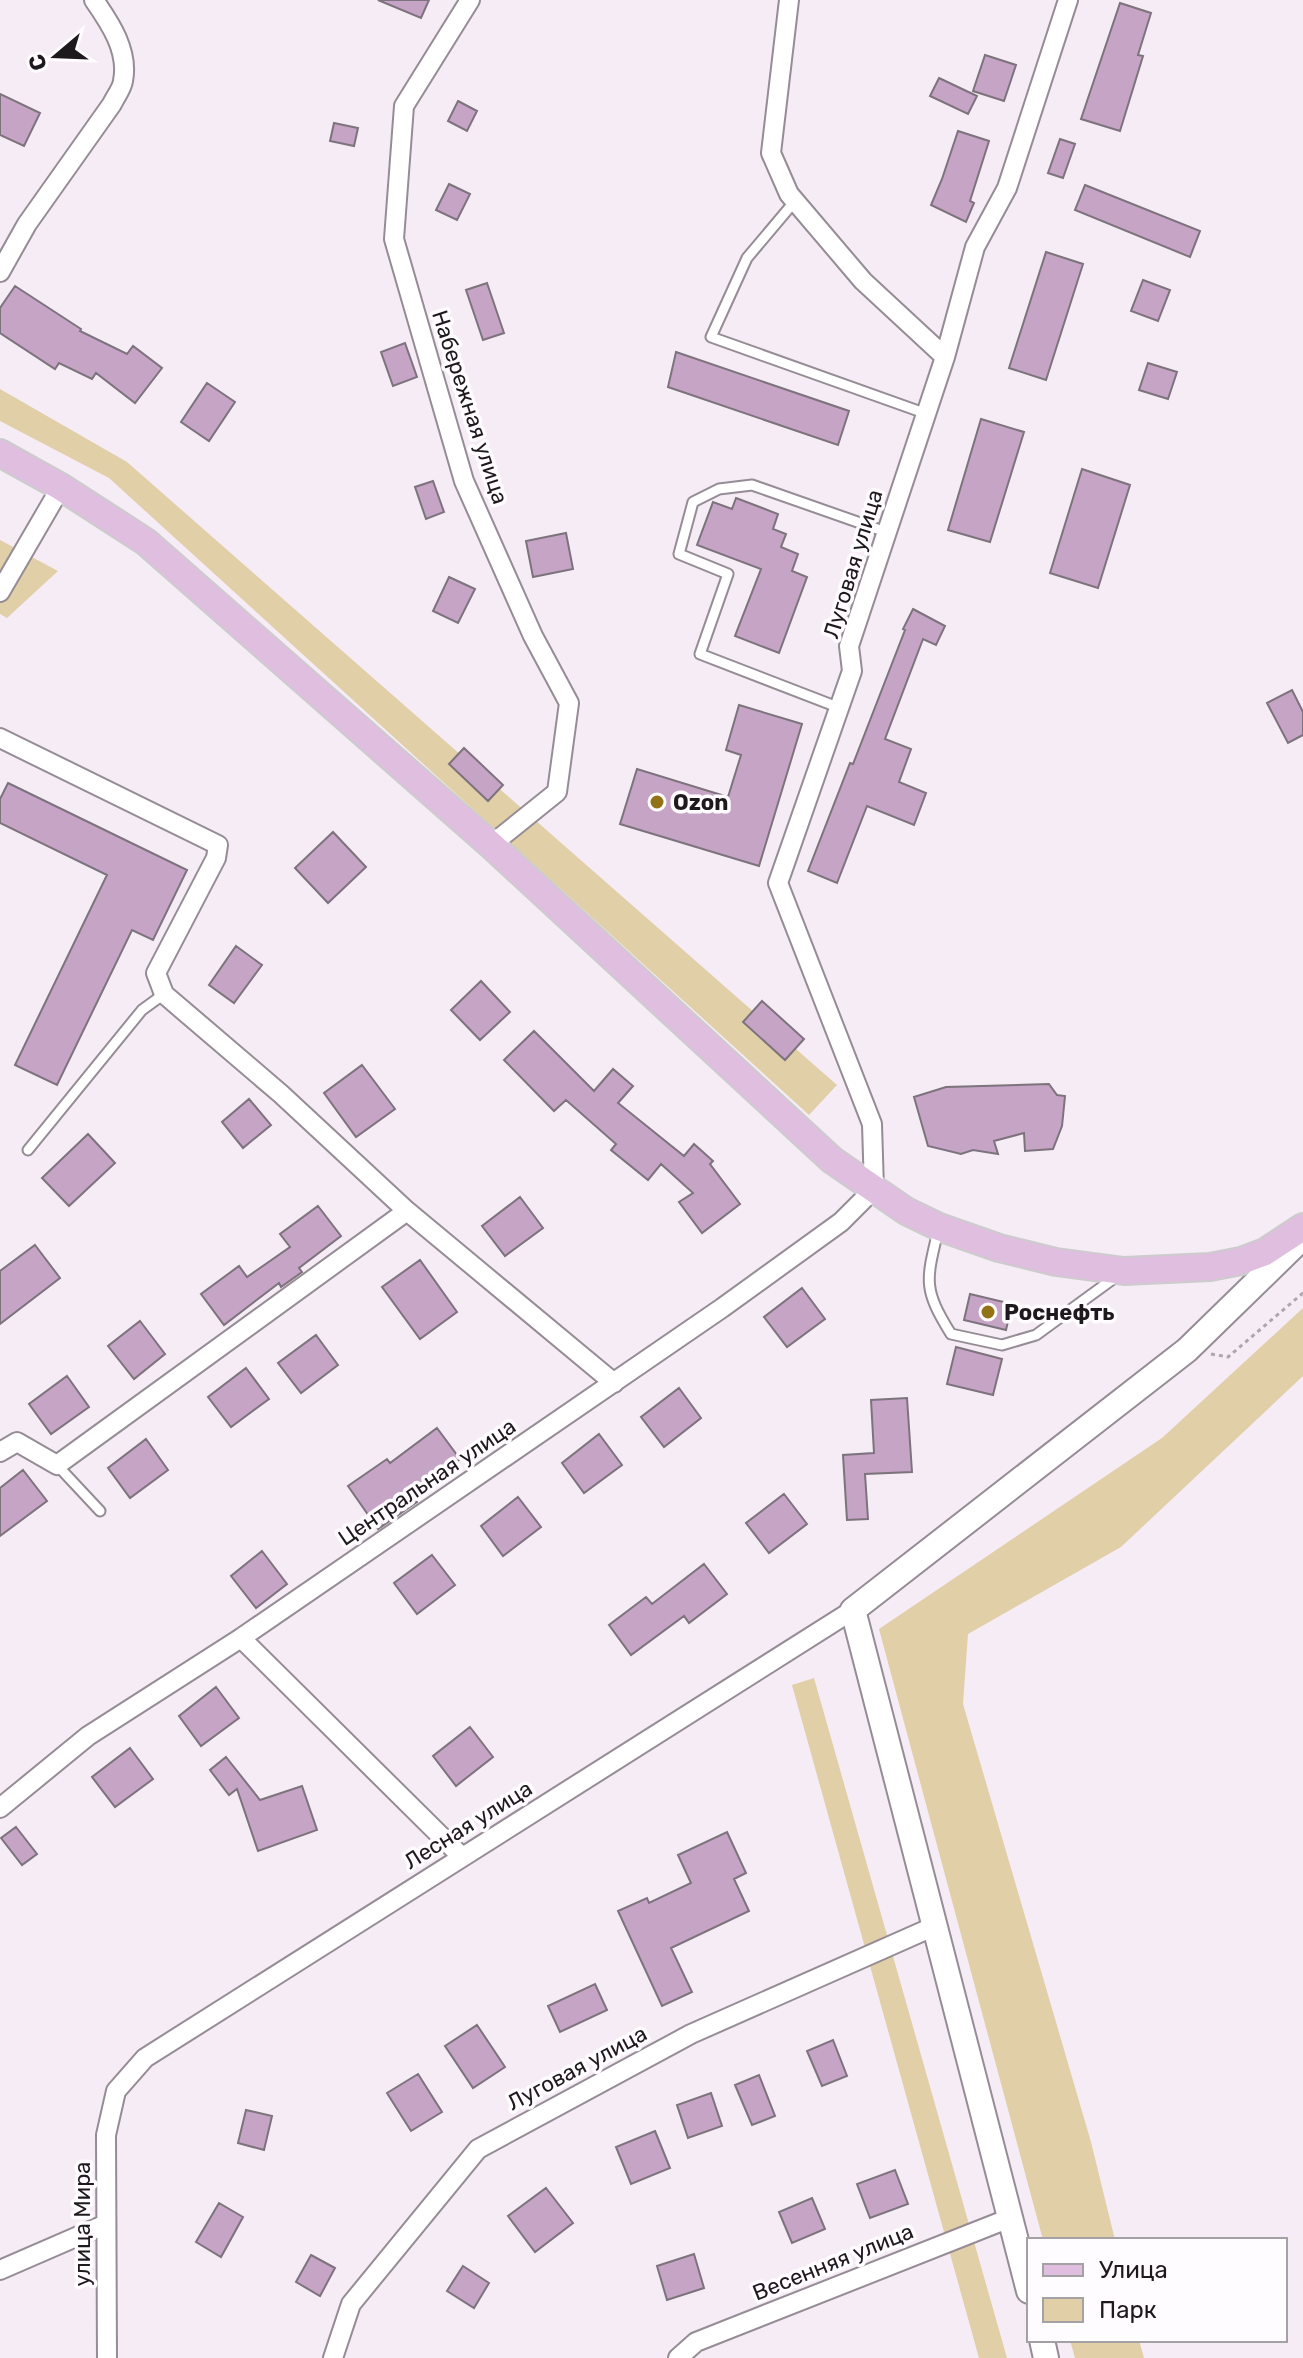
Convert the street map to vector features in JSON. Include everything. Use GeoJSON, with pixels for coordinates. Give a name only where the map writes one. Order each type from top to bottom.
{"type":"FeatureCollection","features":[{"type":"Feature","properties":{"kind":"main road"},"geometry":{"type":"LineString","coordinates":[[0,453],[61,487],[146,542],[491,845],[832,1160],[906,1211],[939,1227],[999,1248],[1056,1262],[1124,1271],[1210,1267],[1241,1261],[1265,1252],[1303,1227]]}},
{"type":"Feature","properties":{"kind":"street"},"geometry":{"type":"LineString","coordinates":[[0,272],[27,224],[112,104],[123,83],[123,59],[115,31],[94,0]]}},
{"type":"Feature","properties":{"kind":"street","name":"Набережная улица"},"geometry":{"type":"LineString","coordinates":[[470,0],[404,106],[394,239],[464,481],[533,636],[569,703],[557,792],[491,845]]}},
{"type":"Feature","properties":{"kind":"street"},"geometry":{"type":"LineString","coordinates":[[789,0],[771,153],[789,194],[863,281],[945,357]]}},
{"type":"Feature","properties":{"kind":"street","name":"Луговая улица"},"geometry":{"type":"LineString","coordinates":[[874,1189],[872,1124],[778,883],[852,671],[849,646],[945,357],[975,247],[1007,188],[1068,0]]}},
{"type":"Feature","properties":{"kind":"street"},"geometry":{"type":"LineString","coordinates":[[0,592],[61,487]]}},
{"type":"Feature","properties":{"kind":"street"},"geometry":{"type":"LineString","coordinates":[[0,738],[218,845],[216,858],[156,973],[164,994],[281,1094],[407,1211],[614,1383]]}},
{"type":"Feature","properties":{"kind":"street","name":"Центральная улица"},"geometry":{"type":"LineString","coordinates":[[0,1808],[88,1736],[241,1638],[614,1383],[841,1222],[874,1189]]}},
{"type":"Feature","properties":{"kind":"street"},"geometry":{"type":"LineString","coordinates":[[0,1452],[17,1442],[57,1465],[407,1211]]}},
{"type":"Feature","properties":{"kind":"street"},"geometry":{"type":"LineString","coordinates":[[1027,2283],[853,1610],[1187,1350],[1303,1237]]}},
{"type":"Feature","properties":{"kind":"street","name":"Лесная улица"},"geometry":{"type":"LineString","coordinates":[[116,2091],[145,2058],[853,1610]]}},
{"type":"Feature","properties":{"kind":"street"},"geometry":{"type":"LineString","coordinates":[[241,1638],[462,1857]]}},
{"type":"Feature","properties":{"kind":"street","name":"Луговая улица"},"geometry":{"type":"LineString","coordinates":[[333,2358],[351,2304],[478,2149],[691,2034],[935,1926]]}},
{"type":"Feature","properties":{"kind":"street","name":"улица Мира"},"geometry":{"type":"LineString","coordinates":[[107,2358],[106,2135],[116,2091]]}},
{"type":"Feature","properties":{"kind":"street","name":"Весенняя улица"},"geometry":{"type":"LineString","coordinates":[[678,2358],[696,2342],[1010,2218]]}},
{"type":"Feature","properties":{"kind":"street"},"geometry":{"type":"LineString","coordinates":[[0,2270],[106,2224]]}},
{"type":"Feature","properties":{"kind":"lane"},"geometry":{"type":"LineString","coordinates":[[795,201],[747,258],[711,337],[927,414]]}},
{"type":"Feature","properties":{"kind":"lane"},"geometry":{"type":"LineString","coordinates":[[840,708],[700,654],[728,574],[679,554],[693,502],[719,489],[752,485],[886,532]]}},
{"type":"Feature","properties":{"kind":"lane"},"geometry":{"type":"LineString","coordinates":[[28,1150],[142,1010],[164,994]]}},
{"type":"Feature","properties":{"kind":"lane"},"geometry":{"type":"LineString","coordinates":[[939,1227],[927,1279],[933,1306],[951,1334],[1002,1345],[1036,1335],[1124,1271]]}},
{"type":"Feature","properties":{"kind":"lane"},"geometry":{"type":"LineString","coordinates":[[57,1465],[100,1511]]}},
{"type":"Feature","properties":{"kind":"path"},"geometry":{"type":"LineString","coordinates":[[1187,1350],[1228,1357],[1303,1293]]}},
{"type":"Feature","properties":{"kind":"green space"},"geometry":{"type":"Polygon","coordinates":[[[0,389],[127,462],[837,1085],[809,1115],[109,478],[0,421],[0,389]]]}},
{"type":"Feature","properties":{"kind":"green space"},"geometry":{"type":"Polygon","coordinates":[[[0,540],[58,571],[7,618],[0,614],[0,540]]]}},
{"type":"Feature","properties":{"kind":"green space"},"geometry":{"type":"Polygon","coordinates":[[[1303,1308],[1303,1376],[1121,1547],[968,1634],[963,1704],[1091,2142],[1115,2238],[1042,2238],[879,1629],[1162,1438],[1303,1308]]]}},
{"type":"Feature","properties":{"kind":"green space"},"geometry":{"type":"Polygon","coordinates":[[[814,1678],[1007,2358],[979,2358],[792,1685],[814,1678]]]}},
{"type":"Feature","properties":{"kind":"green space"},"geometry":{"type":"Polygon","coordinates":[[[1071,2342],[1140,2342],[1144,2358],[1075,2358],[1071,2342]]]}},
{"type":"Feature","properties":{"kind":"building"},"geometry":{"type":"Polygon","coordinates":[[[378,0],[429,0],[421,18],[378,0]]]}},
{"type":"Feature","properties":{"kind":"building"},"geometry":{"type":"Polygon","coordinates":[[[1120,3],[1151,13],[1138,55],[1143,56],[1120,131],[1081,119],[1120,3]]]}},
{"type":"Feature","properties":{"kind":"building"},"geometry":{"type":"Polygon","coordinates":[[[985,55],[1016,65],[1004,101],[973,91],[985,55]]]}},
{"type":"Feature","properties":{"kind":"building"},"geometry":{"type":"Polygon","coordinates":[[[939,78],[977,96],[968,114],[930,96],[939,78]]]}},
{"type":"Feature","properties":{"kind":"building"},"geometry":{"type":"Polygon","coordinates":[[[0,94],[40,113],[24,146],[0,135],[0,94]]]}},
{"type":"Feature","properties":{"kind":"building"},"geometry":{"type":"Polygon","coordinates":[[[458,101],[477,111],[467,131],[448,121],[458,101]]]}},
{"type":"Feature","properties":{"kind":"building"},"geometry":{"type":"Polygon","coordinates":[[[334,123],[358,128],[354,146],[330,141],[334,123]]]}},
{"type":"Feature","properties":{"kind":"building"},"geometry":{"type":"Polygon","coordinates":[[[958,131],[989,141],[970,201],[974,203],[966,222],[931,205],[958,131]]]}},
{"type":"Feature","properties":{"kind":"building"},"geometry":{"type":"Polygon","coordinates":[[[1060,139],[1075,144],[1063,178],[1048,173],[1060,139]]]}},
{"type":"Feature","properties":{"kind":"building"},"geometry":{"type":"Polygon","coordinates":[[[449,184],[470,194],[457,220],[436,210],[449,184]]]}},
{"type":"Feature","properties":{"kind":"building"},"geometry":{"type":"Polygon","coordinates":[[[1085,185],[1200,231],[1190,257],[1075,210],[1085,185]]]}},
{"type":"Feature","properties":{"kind":"building"},"geometry":{"type":"Polygon","coordinates":[[[1046,252],[1083,264],[1046,380],[1009,368],[1046,252]]]}},
{"type":"Feature","properties":{"kind":"building"},"geometry":{"type":"Polygon","coordinates":[[[1143,280],[1170,290],[1158,321],[1131,311],[1143,280]]]}},
{"type":"Feature","properties":{"kind":"building"},"geometry":{"type":"Polygon","coordinates":[[[487,283],[504,333],[483,340],[466,290],[487,283]]]}},
{"type":"Feature","properties":{"kind":"building"},"geometry":{"type":"Polygon","coordinates":[[[15,286],[80,331],[127,354],[133,346],[162,368],[135,403],[96,373],[92,379],[59,363],[55,369],[0,333],[0,308],[15,286]]]}},
{"type":"Feature","properties":{"kind":"building"},"geometry":{"type":"Polygon","coordinates":[[[405,343],[417,377],[393,386],[381,352],[405,343]]]}},
{"type":"Feature","properties":{"kind":"building"},"geometry":{"type":"Polygon","coordinates":[[[676,352],[849,411],[838,445],[668,387],[676,352]]]}},
{"type":"Feature","properties":{"kind":"building"},"geometry":{"type":"Polygon","coordinates":[[[1148,363],[1177,372],[1168,399],[1139,390],[1148,363]]]}},
{"type":"Feature","properties":{"kind":"building"},"geometry":{"type":"Polygon","coordinates":[[[207,383],[235,402],[209,441],[181,422],[207,383]]]}},
{"type":"Feature","properties":{"kind":"building"},"geometry":{"type":"Polygon","coordinates":[[[981,419],[1024,432],[990,542],[948,530],[981,419]]]}},
{"type":"Feature","properties":{"kind":"building"},"geometry":{"type":"Polygon","coordinates":[[[1082,469],[1130,485],[1098,588],[1050,573],[1082,469]]]}},
{"type":"Feature","properties":{"kind":"building"},"geometry":{"type":"Polygon","coordinates":[[[433,481],[444,512],[426,519],[415,487],[433,481]]]}},
{"type":"Feature","properties":{"kind":"building"},"geometry":{"type":"Polygon","coordinates":[[[736,498],[778,514],[773,529],[786,534],[781,547],[798,554],[792,571],[807,577],[779,653],[735,636],[761,569],[697,545],[713,502],[732,509],[736,498]]]}},
{"type":"Feature","properties":{"kind":"building"},"geometry":{"type":"Polygon","coordinates":[[[566,533],[573,569],[533,577],[526,541],[566,533]]]}},
{"type":"Feature","properties":{"kind":"building"},"geometry":{"type":"Polygon","coordinates":[[[449,577],[475,589],[458,623],[433,611],[449,577]]]}},
{"type":"Feature","properties":{"kind":"building"},"geometry":{"type":"Polygon","coordinates":[[[913,609],[945,626],[936,645],[923,639],[885,739],[911,749],[899,782],[926,793],[914,825],[867,806],[837,883],[808,871],[913,609]]]}},
{"type":"Feature","properties":{"kind":"building"},"geometry":{"type":"Polygon","coordinates":[[[1292,690],[1303,712],[1303,735],[1288,743],[1267,703],[1292,690]]]}},
{"type":"Feature","properties":{"kind":"building"},"geometry":{"type":"Polygon","coordinates":[[[739,705],[802,724],[759,866],[620,824],[637,769],[728,797],[741,755],[726,750],[739,705]]]}},
{"type":"Feature","properties":{"kind":"building"},"geometry":{"type":"Polygon","coordinates":[[[464,748],[503,785],[488,801],[449,764],[464,748]]]}},
{"type":"Feature","properties":{"kind":"building"},"geometry":{"type":"Polygon","coordinates":[[[8,783],[187,870],[153,940],[132,930],[57,1085],[15,1065],[107,875],[0,823],[0,799],[8,783]]]}},
{"type":"Feature","properties":{"kind":"building"},"geometry":{"type":"Polygon","coordinates":[[[333,832],[366,867],[328,903],[295,868],[333,832]]]}},
{"type":"Feature","properties":{"kind":"building"},"geometry":{"type":"Polygon","coordinates":[[[236,946],[262,965],[234,1003],[209,985],[236,946]]]}},
{"type":"Feature","properties":{"kind":"building"},"geometry":{"type":"Polygon","coordinates":[[[481,981],[510,1012],[480,1040],[451,1010],[481,981]]]}},
{"type":"Feature","properties":{"kind":"building"},"geometry":{"type":"Polygon","coordinates":[[[762,1001],[804,1039],[785,1060],[743,1022],[762,1001]]]}},
{"type":"Feature","properties":{"kind":"building"},"geometry":{"type":"Polygon","coordinates":[[[534,1031],[594,1091],[613,1069],[633,1086],[618,1103],[684,1156],[694,1144],[713,1161],[710,1164],[740,1204],[702,1233],[679,1202],[693,1193],[661,1164],[648,1180],[611,1150],[616,1144],[566,1100],[554,1111],[504,1060],[534,1031]]]}},
{"type":"Feature","properties":{"kind":"building"},"geometry":{"type":"Polygon","coordinates":[[[362,1065],[395,1109],[356,1137],[324,1093],[362,1065]]]}},
{"type":"Feature","properties":{"kind":"building"},"geometry":{"type":"Polygon","coordinates":[[[1049,1084],[1057,1095],[1065,1096],[1062,1126],[1053,1149],[1025,1151],[1024,1133],[994,1141],[998,1154],[973,1150],[961,1154],[928,1146],[914,1097],[946,1087],[1049,1084]]]}},
{"type":"Feature","properties":{"kind":"building"},"geometry":{"type":"Polygon","coordinates":[[[249,1099],[271,1125],[243,1148],[222,1122],[249,1099]]]}},
{"type":"Feature","properties":{"kind":"building"},"geometry":{"type":"Polygon","coordinates":[[[88,1134],[115,1163],[69,1206],[42,1178],[88,1134]]]}},
{"type":"Feature","properties":{"kind":"building"},"geometry":{"type":"Polygon","coordinates":[[[520,1197],[543,1228],[505,1256],[482,1226],[520,1197]]]}},
{"type":"Feature","properties":{"kind":"building"},"geometry":{"type":"Polygon","coordinates":[[[318,1206],[341,1236],[299,1268],[302,1272],[281,1287],[279,1283],[224,1325],[201,1294],[239,1266],[247,1277],[290,1247],[280,1234],[318,1206]]]}},
{"type":"Feature","properties":{"kind":"building"},"geometry":{"type":"Polygon","coordinates":[[[35,1245],[60,1278],[0,1324],[0,1271],[35,1245]]]}},
{"type":"Feature","properties":{"kind":"building"},"geometry":{"type":"Polygon","coordinates":[[[420,1260],[457,1312],[420,1339],[382,1287],[420,1260]]]}},
{"type":"Feature","properties":{"kind":"building"},"geometry":{"type":"Polygon","coordinates":[[[802,1288],[825,1319],[787,1347],[764,1317],[802,1288]]]}},
{"type":"Feature","properties":{"kind":"building","name":"Роснефть"},"geometry":{"type":"Polygon","coordinates":[[[970,1294],[1012,1304],[1006,1330],[964,1320],[970,1294]]]}},
{"type":"Feature","properties":{"kind":"building"},"geometry":{"type":"Polygon","coordinates":[[[140,1321],[165,1354],[134,1379],[108,1346],[140,1321]]]}},
{"type":"Feature","properties":{"kind":"building"},"geometry":{"type":"Polygon","coordinates":[[[316,1335],[338,1365],[301,1393],[278,1363],[316,1335]]]}},
{"type":"Feature","properties":{"kind":"building"},"geometry":{"type":"Polygon","coordinates":[[[956,1347],[1002,1359],[993,1395],[947,1384],[956,1347]]]}},
{"type":"Feature","properties":{"kind":"building"},"geometry":{"type":"Polygon","coordinates":[[[246,1368],[269,1399],[231,1427],[208,1397],[246,1368]]]}},
{"type":"Feature","properties":{"kind":"building"},"geometry":{"type":"Polygon","coordinates":[[[67,1376],[89,1407],[51,1434],[29,1404],[67,1376]]]}},
{"type":"Feature","properties":{"kind":"building"},"geometry":{"type":"Polygon","coordinates":[[[679,1388],[701,1418],[664,1447],[641,1417],[679,1388]]]}},
{"type":"Feature","properties":{"kind":"building"},"geometry":{"type":"Polygon","coordinates":[[[907,1398],[912,1472],[865,1474],[868,1519],[847,1520],[843,1455],[874,1453],[871,1400],[907,1398]]]}},
{"type":"Feature","properties":{"kind":"building"},"geometry":{"type":"Polygon","coordinates":[[[437,1428],[460,1459],[412,1495],[417,1502],[378,1529],[348,1486],[387,1459],[390,1463],[437,1428]]]}},
{"type":"Feature","properties":{"kind":"building"},"geometry":{"type":"Polygon","coordinates":[[[599,1434],[622,1465],[584,1493],[562,1463],[599,1434]]]}},
{"type":"Feature","properties":{"kind":"building"},"geometry":{"type":"Polygon","coordinates":[[[146,1439],[168,1470],[130,1498],[108,1468],[146,1439]]]}},
{"type":"Feature","properties":{"kind":"building"},"geometry":{"type":"Polygon","coordinates":[[[23,1470],[47,1501],[0,1536],[0,1488],[23,1470]]]}},
{"type":"Feature","properties":{"kind":"building"},"geometry":{"type":"Polygon","coordinates":[[[784,1494],[807,1524],[769,1553],[746,1523],[784,1494]]]}},
{"type":"Feature","properties":{"kind":"building"},"geometry":{"type":"Polygon","coordinates":[[[518,1497],[541,1527],[503,1556],[481,1526],[518,1497]]]}},
{"type":"Feature","properties":{"kind":"building"},"geometry":{"type":"Polygon","coordinates":[[[262,1551],[287,1584],[256,1608],[231,1576],[262,1551]]]}},
{"type":"Feature","properties":{"kind":"building"},"geometry":{"type":"Polygon","coordinates":[[[432,1555],[455,1585],[417,1614],[394,1583],[432,1555]]]}},
{"type":"Feature","properties":{"kind":"building"},"geometry":{"type":"Polygon","coordinates":[[[704,1564],[727,1594],[689,1623],[684,1616],[631,1655],[609,1625],[646,1597],[652,1604],[704,1564]]]}},
{"type":"Feature","properties":{"kind":"building"},"geometry":{"type":"Polygon","coordinates":[[[216,1687],[239,1718],[201,1746],[179,1716],[216,1687]]]}},
{"type":"Feature","properties":{"kind":"building"},"geometry":{"type":"Polygon","coordinates":[[[470,1727],[493,1757],[456,1786],[433,1756],[470,1727]]]}},
{"type":"Feature","properties":{"kind":"building"},"geometry":{"type":"Polygon","coordinates":[[[130,1748],[153,1779],[115,1807],[92,1777],[130,1748]]]}},
{"type":"Feature","properties":{"kind":"building"},"geometry":{"type":"Polygon","coordinates":[[[226,1757],[260,1800],[302,1786],[317,1830],[258,1851],[237,1789],[229,1795],[210,1770],[226,1757]]]}},
{"type":"Feature","properties":{"kind":"building"},"geometry":{"type":"Polygon","coordinates":[[[16,1827],[37,1854],[22,1865],[1,1838],[16,1827]]]}},
{"type":"Feature","properties":{"kind":"building"},"geometry":{"type":"Polygon","coordinates":[[[727,1832],[746,1873],[734,1879],[749,1911],[671,1948],[692,1992],[662,2006],[618,1911],[647,1898],[649,1903],[691,1883],[678,1855],[727,1832]]]}},
{"type":"Feature","properties":{"kind":"building"},"geometry":{"type":"Polygon","coordinates":[[[595,1984],[607,2010],[560,2032],[548,2006],[595,1984]]]}},
{"type":"Feature","properties":{"kind":"building"},"geometry":{"type":"Polygon","coordinates":[[[477,2025],[505,2067],[473,2088],[445,2046],[477,2025]]]}},
{"type":"Feature","properties":{"kind":"building"},"geometry":{"type":"Polygon","coordinates":[[[833,2040],[847,2076],[822,2086],[807,2051],[833,2040]]]}},
{"type":"Feature","properties":{"kind":"building"},"geometry":{"type":"Polygon","coordinates":[[[418,2074],[442,2112],[411,2131],[387,2093],[418,2074]]]}},
{"type":"Feature","properties":{"kind":"building"},"geometry":{"type":"Polygon","coordinates":[[[759,2075],[775,2116],[752,2125],[735,2085],[759,2075]]]}},
{"type":"Feature","properties":{"kind":"building"},"geometry":{"type":"Polygon","coordinates":[[[711,2093],[722,2126],[688,2138],[677,2105],[711,2093]]]}},
{"type":"Feature","properties":{"kind":"building"},"geometry":{"type":"Polygon","coordinates":[[[246,2110],[272,2116],[264,2150],[238,2143],[246,2110]]]}},
{"type":"Feature","properties":{"kind":"building"},"geometry":{"type":"Polygon","coordinates":[[[655,2131],[670,2168],[631,2184],[616,2147],[655,2131]]]}},
{"type":"Feature","properties":{"kind":"building"},"geometry":{"type":"Polygon","coordinates":[[[895,2170],[908,2204],[870,2218],[857,2184],[895,2170]]]}},
{"type":"Feature","properties":{"kind":"building"},"geometry":{"type":"Polygon","coordinates":[[[546,2188],[573,2223],[535,2252],[508,2216],[546,2188]]]}},
{"type":"Feature","properties":{"kind":"building"},"geometry":{"type":"Polygon","coordinates":[[[812,2198],[825,2229],[792,2243],[779,2212],[812,2198]]]}},
{"type":"Feature","properties":{"kind":"building"},"geometry":{"type":"Polygon","coordinates":[[[219,2203],[243,2217],[221,2257],[196,2242],[219,2203]]]}},
{"type":"Feature","properties":{"kind":"building"},"geometry":{"type":"Polygon","coordinates":[[[694,2254],[704,2288],[667,2300],[657,2266],[694,2254]]]}},
{"type":"Feature","properties":{"kind":"building"},"geometry":{"type":"Polygon","coordinates":[[[311,2255],[335,2268],[320,2296],[296,2282],[311,2255]]]}},
{"type":"Feature","properties":{"kind":"building"},"geometry":{"type":"Polygon","coordinates":[[[463,2266],[489,2283],[474,2308],[447,2291],[463,2266]]]}},
{"type":"Feature","properties":{"kind":"place","name":"Ozon"},"geometry":{"type":"Point","coordinates":[657,802]}},
{"type":"Feature","properties":{"kind":"place","name":"Роснефть"},"geometry":{"type":"Point","coordinates":[988,1312]}}]}
